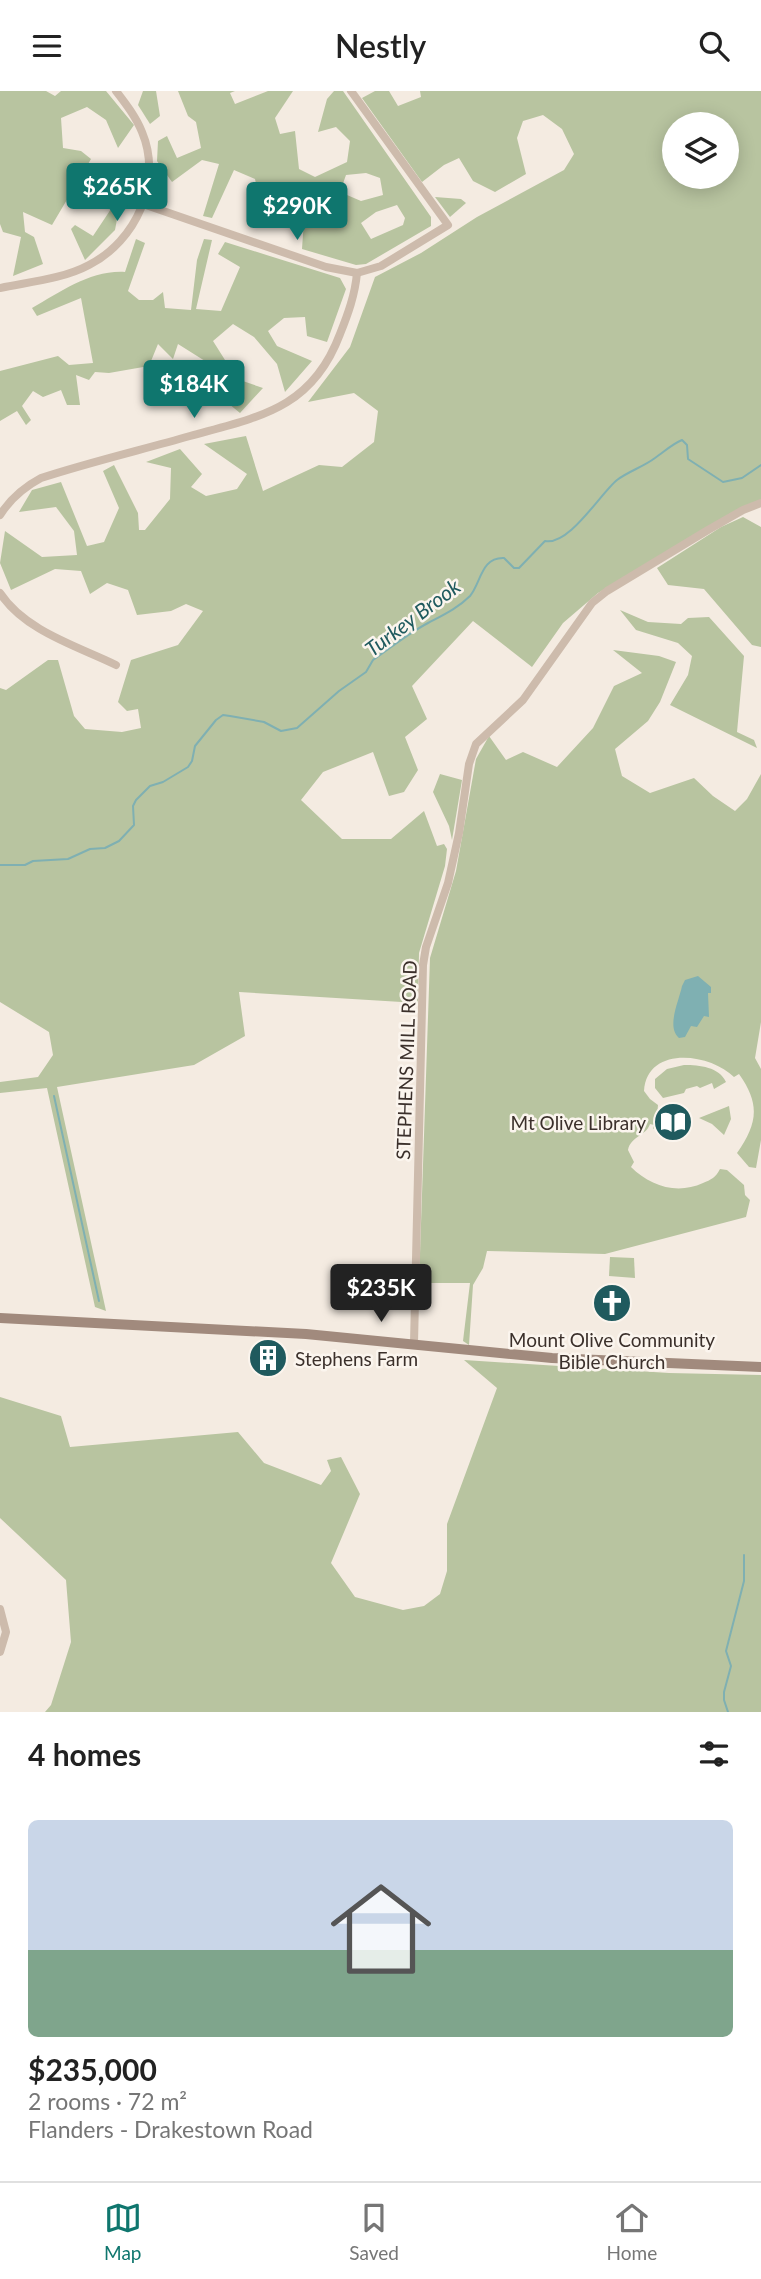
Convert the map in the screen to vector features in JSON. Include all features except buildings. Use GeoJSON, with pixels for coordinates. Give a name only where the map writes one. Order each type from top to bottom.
{"type":"FeatureCollection","features":[{"type":"Feature","properties":{"kind":"street"},"geometry":{"type":"LineString","coordinates":[[0,288],[78,270],[99,260],[116,247],[136,221],[148,179],[147,147],[137,122],[116,91]]}},
{"type":"Feature","properties":{"kind":"street"},"geometry":{"type":"LineString","coordinates":[[143,204],[326,267],[357,273],[381,266],[448,225],[351,91]]}},
{"type":"Feature","properties":{"kind":"street"},"geometry":{"type":"LineString","coordinates":[[0,515],[14,497],[41,478],[248,420],[288,403],[311,384],[334,351],[355,293],[357,273]]}},
{"type":"Feature","properties":{"kind":"street","name":"STEPHENS MILL ROAD"},"geometry":{"type":"LineString","coordinates":[[414,1343],[423,965],[459,833],[469,764],[476,744],[523,700],[592,603],[607,591],[708,530],[761,503]]}},
{"type":"Feature","properties":{"kind":"street"},"geometry":{"type":"LineString","coordinates":[[0,593],[25,620],[116,665]]}},
{"type":"Feature","properties":{"kind":"street"},"geometry":{"type":"LineString","coordinates":[[0,1318],[306,1334],[552,1359],[761,1367]]}},
{"type":"Feature","properties":{"kind":"street"},"geometry":{"type":"LineString","coordinates":[[0,1609],[6,1632],[0,1652]]}},
{"type":"Feature","properties":{"kind":"green space"},"geometry":{"type":"Polygon","coordinates":[[[0,91],[46,91],[55,96],[61,91],[106,91],[134,125],[118,148],[106,120],[87,107],[61,118],[63,148],[81,151],[91,159],[52,225],[23,212],[25,232],[34,237],[43,264],[13,276],[21,237],[3,232],[0,224],[0,91]]]}},
{"type":"Feature","properties":{"kind":"green space"},"geometry":{"type":"Polygon","coordinates":[[[143,91],[156,91],[160,116],[150,124],[138,105],[143,91]]]}},
{"type":"Feature","properties":{"kind":"green space"},"geometry":{"type":"Polygon","coordinates":[[[178,91],[235,91],[230,93],[235,104],[268,91],[293,91],[275,118],[280,134],[295,131],[299,169],[315,177],[347,162],[350,141],[336,127],[318,132],[327,99],[334,91],[343,91],[431,217],[431,226],[366,264],[356,265],[302,249],[306,189],[298,184],[270,201],[259,197],[255,179],[234,170],[212,218],[203,216],[219,164],[202,160],[172,182],[157,161],[158,141],[167,136],[177,158],[201,148],[196,122],[188,116],[178,91]],[[366,173],[346,175],[340,192],[361,201],[383,195],[380,178],[366,173]],[[397,205],[376,212],[361,223],[371,239],[403,225],[405,218],[397,205]]]}},
{"type":"Feature","properties":{"kind":"green space"},"geometry":{"type":"Polygon","coordinates":[[[375,91],[389,91],[398,106],[421,97],[420,91],[761,91],[761,500],[598,593],[563,623],[532,667],[473,621],[412,686],[427,719],[405,737],[418,770],[404,792],[389,796],[373,752],[323,772],[301,800],[342,839],[391,839],[424,811],[437,846],[444,844],[447,849],[445,866],[419,953],[418,1003],[239,992],[245,1036],[194,1065],[57,1087],[106,1311],[95,1307],[47,1088],[0,1093],[0,1082],[38,1077],[53,1055],[49,1032],[0,1002],[0,688],[6,690],[48,660],[58,660],[74,716],[85,729],[122,732],[141,728],[138,709],[127,711],[118,702],[131,660],[178,645],[203,611],[186,604],[171,611],[137,615],[128,590],[107,583],[90,594],[81,571],[55,569],[11,590],[0,563],[5,531],[42,557],[77,555],[74,531],[56,507],[19,512],[32,490],[61,482],[87,546],[104,542],[119,508],[103,471],[114,465],[138,513],[139,530],[145,530],[170,499],[171,468],[146,462],[180,449],[202,474],[191,487],[206,496],[237,489],[247,474],[204,444],[246,436],[263,491],[319,465],[342,467],[374,442],[378,411],[354,393],[308,402],[350,347],[375,277],[564,170],[574,154],[562,129],[543,115],[523,121],[517,138],[526,174],[495,192],[473,181],[459,158],[444,165],[422,182],[362,98],[375,91]]]}},
{"type":"Feature","properties":{"kind":"green space"},"geometry":{"type":"Polygon","coordinates":[[[133,176],[138,181],[118,214],[115,230],[85,260],[71,229],[75,225],[93,236],[133,176]]]}},
{"type":"Feature","properties":{"kind":"green space"},"geometry":{"type":"Polygon","coordinates":[[[435,197],[461,199],[466,203],[450,217],[435,197]]]}},
{"type":"Feature","properties":{"kind":"green space"},"geometry":{"type":"Polygon","coordinates":[[[136,239],[145,243],[128,291],[139,300],[153,300],[163,292],[165,308],[191,310],[197,260],[204,239],[212,240],[196,309],[221,311],[240,267],[218,254],[225,242],[340,278],[346,289],[327,342],[307,336],[305,317],[284,318],[268,331],[277,346],[312,361],[285,392],[277,364],[254,337],[233,324],[213,341],[237,379],[263,388],[240,413],[223,399],[224,373],[178,344],[173,359],[158,344],[149,366],[109,373],[95,372],[89,380],[76,375],[80,405],[67,405],[61,390],[43,397],[33,391],[22,406],[31,420],[26,425],[17,411],[0,421],[0,371],[58,356],[69,365],[93,363],[81,298],[37,316],[32,308],[88,278],[125,272],[136,239]]]}},
{"type":"Feature","properties":{"kind":"green space"},"geometry":{"type":"Polygon","coordinates":[[[743,517],[761,527],[761,647],[752,645],[704,589],[668,585],[657,568],[721,527],[743,517]]]}},
{"type":"Feature","properties":{"kind":"green space"},"geometry":{"type":"Polygon","coordinates":[[[620,610],[648,622],[681,624],[688,618],[709,617],[744,656],[737,732],[754,740],[757,748],[670,705],[688,675],[692,656],[678,643],[636,630],[620,610]]]}},
{"type":"Feature","properties":{"kind":"green space"},"geometry":{"type":"Polygon","coordinates":[[[613,650],[659,656],[676,662],[660,702],[648,721],[615,749],[622,776],[650,793],[694,778],[713,796],[735,811],[747,799],[761,774],[761,1022],[755,1058],[761,1069],[761,1140],[756,1168],[749,1167],[737,1153],[749,1133],[754,1114],[751,1095],[746,1085],[739,1074],[734,1077],[723,1069],[696,1059],[667,1060],[656,1066],[648,1076],[644,1091],[658,1105],[656,1127],[653,1129],[654,1125],[650,1124],[632,1142],[628,1150],[634,1162],[631,1167],[655,1184],[674,1188],[693,1187],[711,1179],[720,1169],[727,1170],[744,1185],[745,1195],[750,1200],[746,1217],[605,1254],[487,1251],[483,1268],[473,1285],[469,1345],[463,1341],[470,1283],[419,1283],[430,958],[456,871],[476,759],[489,736],[506,760],[523,752],[557,767],[593,728],[614,686],[642,673],[613,650]]]}},
{"type":"Feature","properties":{"kind":"green space"},"geometry":{"type":"Polygon","coordinates":[[[440,774],[462,780],[452,840],[449,826],[433,792],[440,774]]]}},
{"type":"Feature","properties":{"kind":"green space"},"geometry":{"type":"Polygon","coordinates":[[[684,1065],[714,1070],[726,1082],[714,1089],[712,1083],[663,1098],[655,1088],[655,1079],[667,1069],[684,1065]]]}},
{"type":"Feature","properties":{"kind":"green space"},"geometry":{"type":"Polygon","coordinates":[[[729,1106],[731,1119],[724,1135],[712,1124],[699,1118],[729,1106]]]}},
{"type":"Feature","properties":{"kind":"green space"},"geometry":{"type":"Polygon","coordinates":[[[610,1257],[634,1258],[635,1278],[609,1276],[610,1257]]]}},
{"type":"Feature","properties":{"kind":"green space"},"geometry":{"type":"Polygon","coordinates":[[[464,1360],[669,1373],[761,1375],[761,1712],[45,1712],[51,1705],[71,1642],[66,1580],[0,1518],[0,1397],[61,1416],[70,1447],[238,1432],[264,1463],[321,1485],[331,1471],[327,1460],[341,1457],[360,1494],[331,1563],[355,1597],[403,1610],[424,1606],[440,1594],[447,1571],[447,1524],[497,1388],[464,1360]]]}},
{"type":"Feature","properties":{"kind":"water"},"geometry":{"type":"Polygon","coordinates":[[[698,976],[711,987],[711,993],[708,993],[709,1017],[704,1016],[697,1027],[691,1026],[685,1037],[679,1038],[675,1033],[673,1021],[682,986],[685,980],[698,976]]]}},
{"type":"Feature","properties":{"kind":"waterway","name":"Turkey Brook"},"geometry":{"type":"LineString","coordinates":[[0,865],[25,865],[33,861],[68,859],[90,849],[105,848],[119,841],[134,825],[133,806],[136,800],[150,786],[163,782],[188,767],[195,746],[223,715],[264,722],[281,731],[297,728],[339,691],[366,672],[373,660],[470,596],[482,572],[491,562],[504,558],[514,568],[519,568],[545,541],[564,536],[574,528],[617,480],[678,442],[682,440],[687,445],[688,459],[723,482],[742,478],[761,465]]}},
{"type":"Feature","properties":{"kind":"waterway"},"geometry":{"type":"LineString","coordinates":[[54,1096],[99,1301]]}},
{"type":"Feature","properties":{"kind":"waterway"},"geometry":{"type":"LineString","coordinates":[[728,1712],[724,1692],[731,1666],[726,1651],[744,1581],[744,1555]]}},
{"type":"Feature","properties":{"kind":"place","name":"Mt Olive Library"},"geometry":{"type":"Point","coordinates":[673,1122]}},
{"type":"Feature","properties":{"kind":"place","name":"Mount Olive Community Bible Church"},"geometry":{"type":"Point","coordinates":[612,1303]}},
{"type":"Feature","properties":{"kind":"place","name":"Stephens Farm"},"geometry":{"type":"Point","coordinates":[268,1358]}}]}
